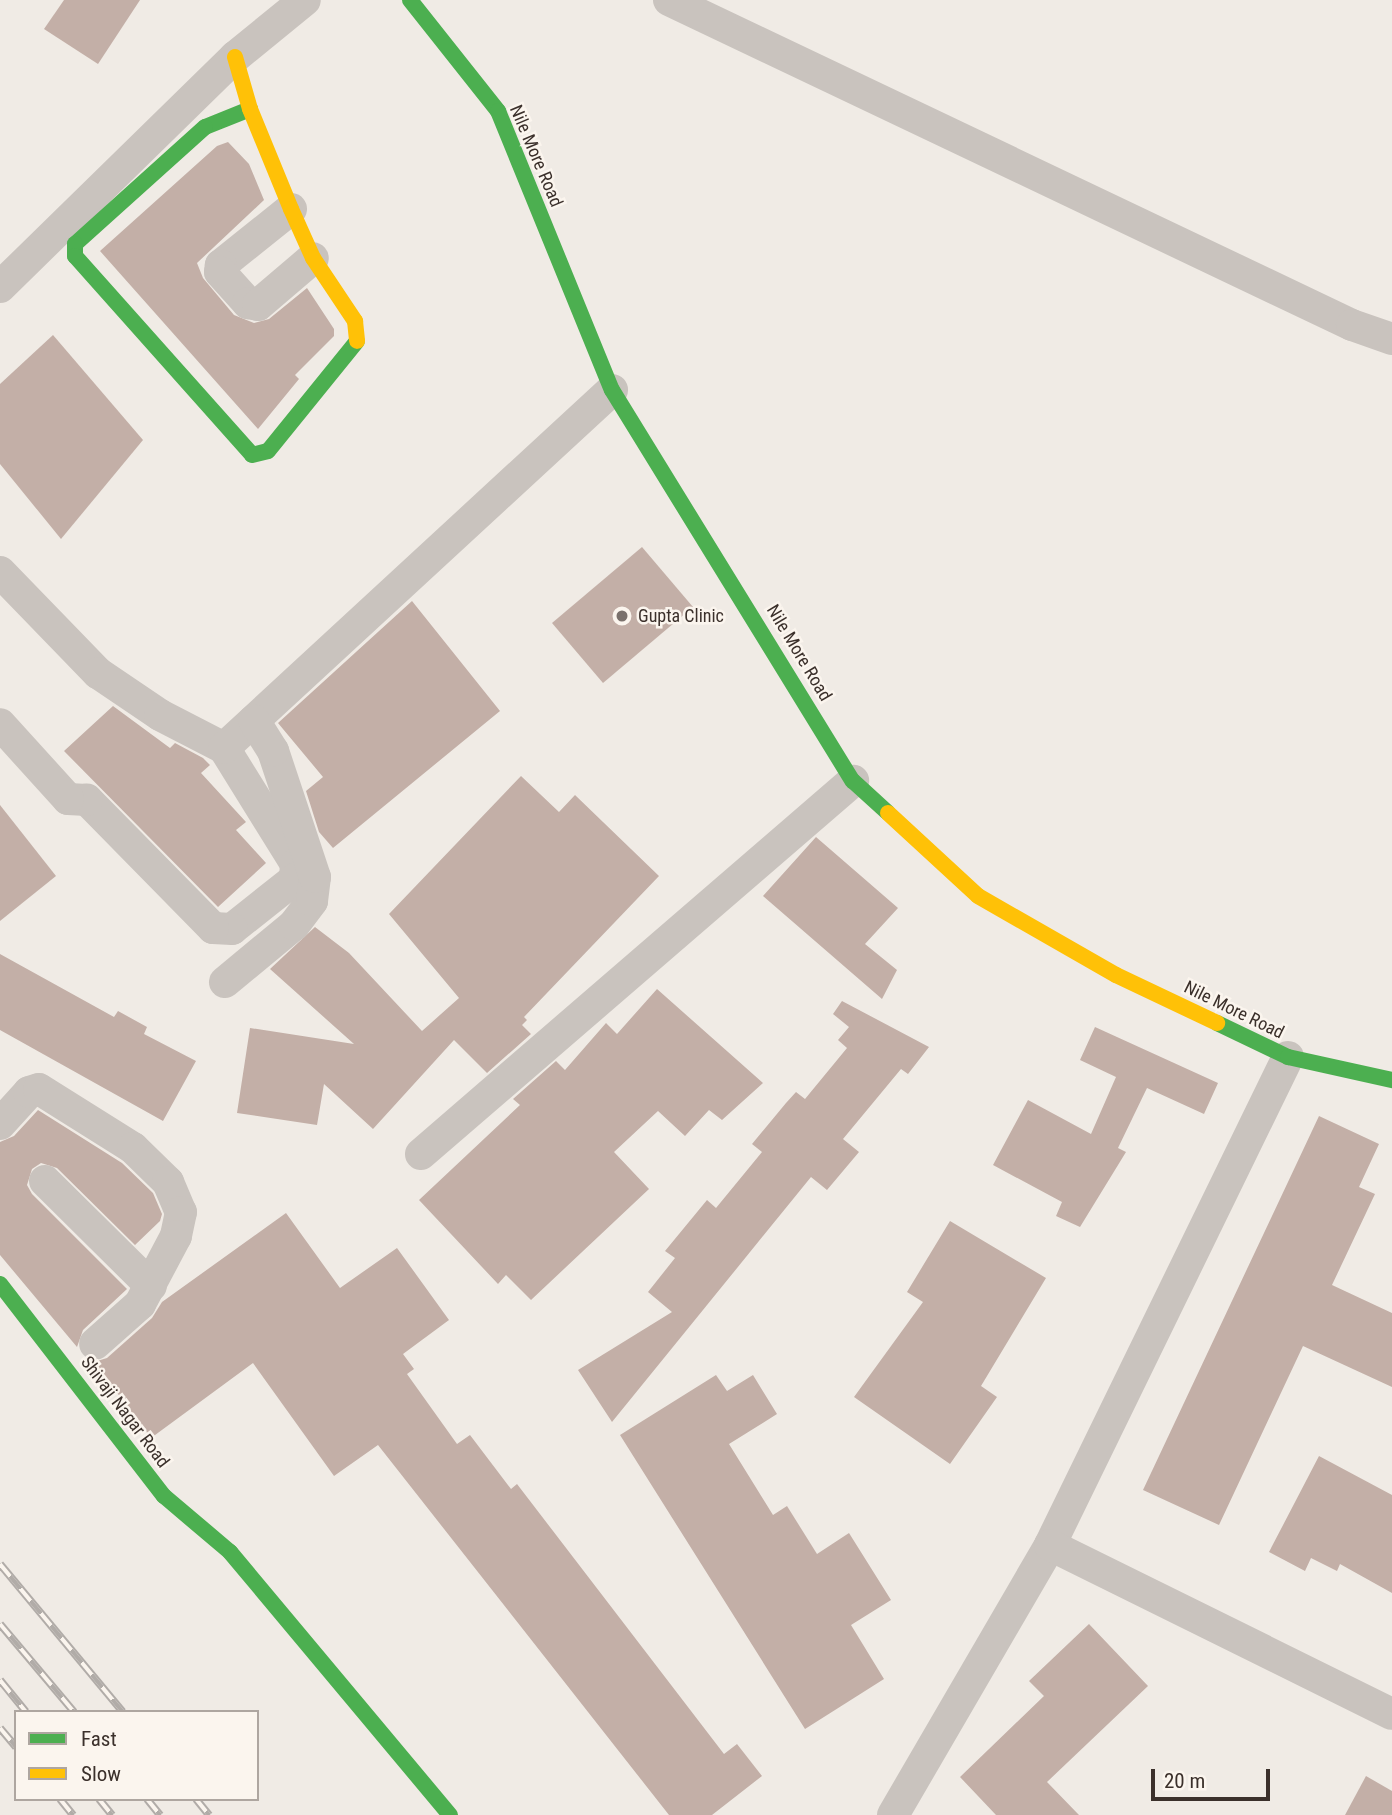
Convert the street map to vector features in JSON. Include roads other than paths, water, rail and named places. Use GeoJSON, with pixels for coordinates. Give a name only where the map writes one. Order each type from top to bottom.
{"type":"FeatureCollection","features":[{"type":"Feature","properties":{"kind":"street"},"geometry":{"type":"LineString","coordinates":[[0,287],[235,57],[305,0]]}},
{"type":"Feature","properties":{"kind":"street","name":"Nile More Road"},"geometry":{"type":"LineString","coordinates":[[410,0],[498,111],[612,390],[853,781],[978,896],[1116,975],[1288,1057],[1376,1080],[1392,1080]]}},
{"type":"Feature","properties":{"kind":"street"},"geometry":{"type":"LineString","coordinates":[[669,0],[1352,325],[1392,339]]}},
{"type":"Feature","properties":{"kind":"street"},"geometry":{"type":"LineString","coordinates":[[235,57],[250,109],[291,209],[313,258],[355,321],[357,343],[268,451],[251,455],[75,257],[75,244],[205,127],[250,109]]}},
{"type":"Feature","properties":{"kind":"street"},"geometry":{"type":"LineString","coordinates":[[291,209],[221,265],[220,272],[248,303],[258,305],[313,258]]}},
{"type":"Feature","properties":{"kind":"street"},"geometry":{"type":"LineString","coordinates":[[224,748],[612,390]]}},
{"type":"Feature","properties":{"kind":"street"},"geometry":{"type":"LineString","coordinates":[[0,572],[98,673],[160,715],[224,748],[296,864],[305,874]]}},
{"type":"Feature","properties":{"kind":"street"},"geometry":{"type":"LineString","coordinates":[[225,982],[294,925],[312,901],[273,751],[254,720]]}},
{"type":"Feature","properties":{"kind":"street"},"geometry":{"type":"LineString","coordinates":[[0,724],[68,799],[87,800],[213,928],[232,929],[295,878],[305,874]]}},
{"type":"Feature","properties":{"kind":"street"},"geometry":{"type":"LineString","coordinates":[[421,1154],[853,781]]}},
{"type":"Feature","properties":{"kind":"street"},"geometry":{"type":"LineString","coordinates":[[898,1813],[1050,1545],[1288,1057]]}},
{"type":"Feature","properties":{"kind":"street"},"geometry":{"type":"LineString","coordinates":[[0,1124],[29,1092],[39,1089],[114,1134],[168,1182],[181,1212],[176,1236],[140,1304],[95,1344]]}},
{"type":"Feature","properties":{"kind":"street"},"geometry":{"type":"LineString","coordinates":[[44,1181],[151,1286]]}},
{"type":"Feature","properties":{"kind":"street","name":"Shivaji Nagar Road"},"geometry":{"type":"LineString","coordinates":[[0,1284],[164,1496],[230,1552],[450,1815]]}},
{"type":"Feature","properties":{"kind":"street"},"geometry":{"type":"LineString","coordinates":[[1050,1545],[1392,1714]]}},
{"type":"Feature","properties":{"kind":"railway"},"geometry":{"type":"LineString","coordinates":[[0,1564],[121,1710]]}},
{"type":"Feature","properties":{"kind":"railway"},"geometry":{"type":"LineString","coordinates":[[0,1624],[72,1710]]}},
{"type":"Feature","properties":{"kind":"railway"},"geometry":{"type":"LineString","coordinates":[[0,1680],[24,1710]]}},
{"type":"Feature","properties":{"kind":"railway"},"geometry":{"type":"LineString","coordinates":[[0,1728],[14,1745]]}},
{"type":"Feature","properties":{"kind":"railway"},"geometry":{"type":"LineString","coordinates":[[62,1801],[73,1815]]}},
{"type":"Feature","properties":{"kind":"railway"},"geometry":{"type":"LineString","coordinates":[[101,1801],[112,1815]]}},
{"type":"Feature","properties":{"kind":"railway"},"geometry":{"type":"LineString","coordinates":[[149,1801],[160,1815]]}},
{"type":"Feature","properties":{"kind":"railway"},"geometry":{"type":"LineString","coordinates":[[198,1801],[209,1815]]}},
{"type":"Feature","properties":{"kind":"place","name":"Gupta Clinic"},"geometry":{"type":"Point","coordinates":[622,616]}}]}
